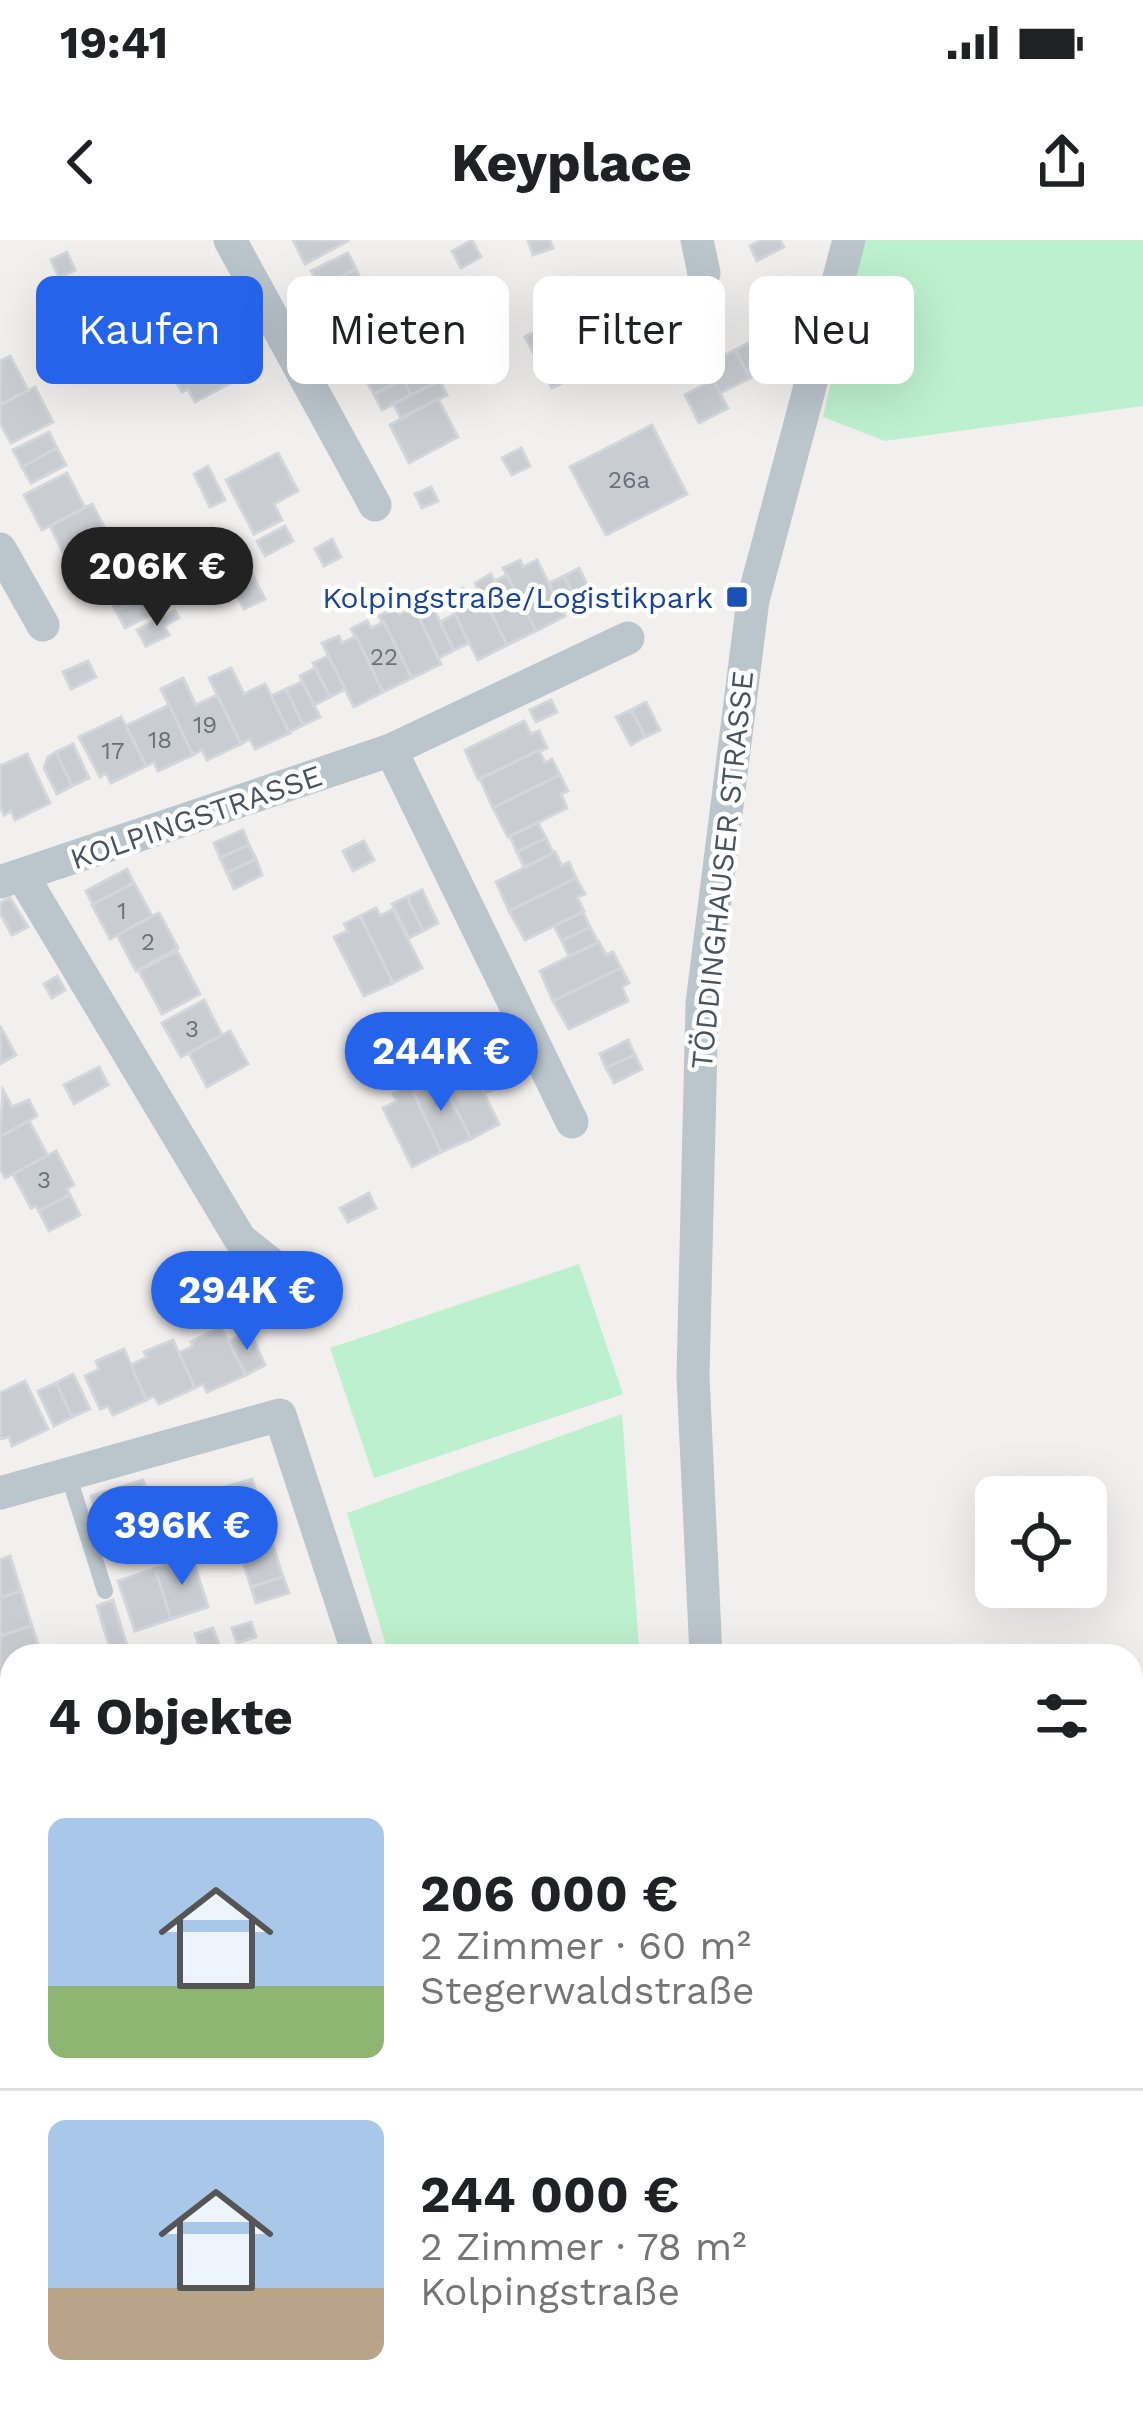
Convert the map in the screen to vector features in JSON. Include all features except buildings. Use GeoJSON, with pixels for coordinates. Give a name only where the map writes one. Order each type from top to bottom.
{"type":"FeatureCollection","features":[{"type":"Feature","properties":{"kind":"street"},"geometry":{"type":"LineString","coordinates":[[230,240],[375,505]]}},
{"type":"Feature","properties":{"kind":"street","name":"TÖDDINGHAUSER STRASSE"},"geometry":{"type":"LineString","coordinates":[[705,1644],[693,1376],[702,1003],[752,600],[849,240]]}},
{"type":"Feature","properties":{"kind":"street"},"geometry":{"type":"LineString","coordinates":[[0,549],[43,626]]}},
{"type":"Feature","properties":{"kind":"street","name":"KOLPINGSTRASSE"},"geometry":{"type":"LineString","coordinates":[[11,878],[391,750],[628,638]]}},
{"type":"Feature","properties":{"kind":"street"},"geometry":{"type":"LineString","coordinates":[[391,750],[572,1122]]}},
{"type":"Feature","properties":{"kind":"street"},"geometry":{"type":"LineString","coordinates":[[11,878],[240,1240],[296,1283]]}},
{"type":"Feature","properties":{"kind":"street"},"geometry":{"type":"LineString","coordinates":[[0,1493],[280,1415],[355,1644]]}},
{"type":"Feature","properties":{"kind":"lane"},"geometry":{"type":"LineString","coordinates":[[68,1474],[105,1592]]}},
{"type":"Feature","properties":{"kind":"green space"},"geometry":{"type":"Polygon","coordinates":[[[864,240],[1143,240],[1143,406],[885,441],[823,417],[831,384],[914,384],[914,276],[856,276],[864,240]]]}},
{"type":"Feature","properties":{"kind":"green space"},"geometry":{"type":"Polygon","coordinates":[[[579,1264],[623,1394],[374,1478],[330,1348],[579,1264]]]}},
{"type":"Feature","properties":{"kind":"green space"},"geometry":{"type":"Polygon","coordinates":[[[622,1414],[639,1644],[385,1644],[347,1513],[622,1414]]]}},
{"type":"Feature","properties":{"kind":"place","name":"Kolpingstraße/Logistikpark"},"geometry":{"type":"Point","coordinates":[737,597]}}]}
